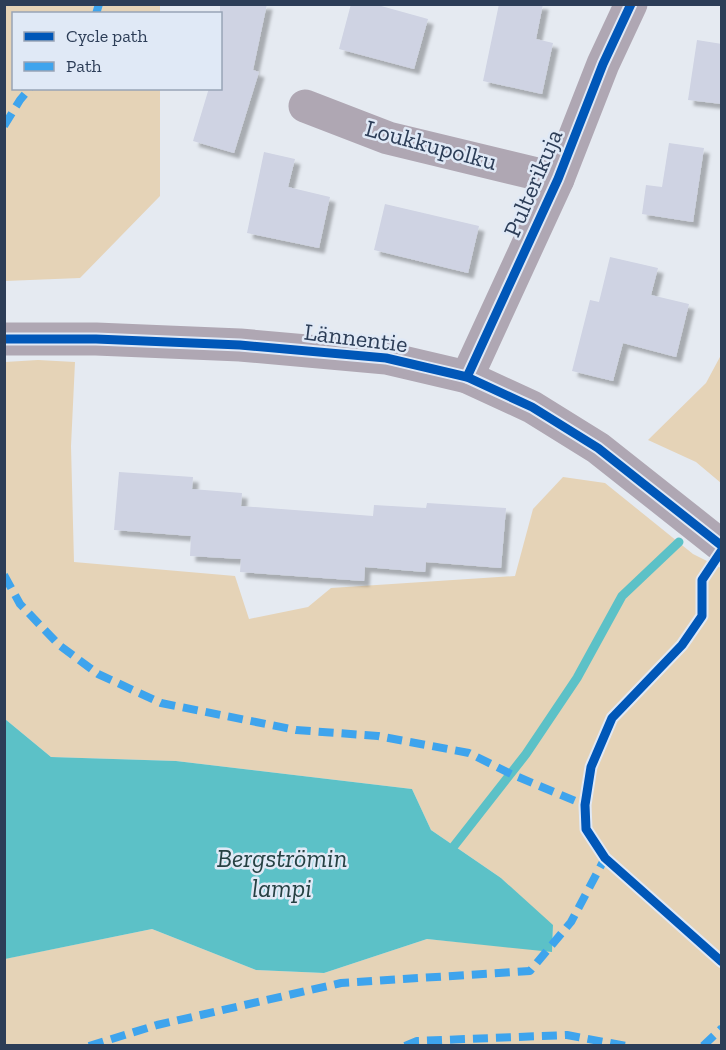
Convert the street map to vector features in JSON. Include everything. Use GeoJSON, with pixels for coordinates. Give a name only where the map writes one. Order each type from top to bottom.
{"type":"FeatureCollection","features":[{"type":"Feature","properties":{"kind":"street","name":"Pulterikuja"},"geometry":{"type":"LineString","coordinates":[[467,377],[558,179],[603,64],[632,4]]}},
{"type":"Feature","properties":{"kind":"street","name":"Loukkupolku"},"geometry":{"type":"LineString","coordinates":[[305,106],[388,138],[558,179]]}},
{"type":"Feature","properties":{"kind":"street","name":"Lännentie"},"geometry":{"type":"LineString","coordinates":[[4,339],[96,339],[240,345],[386,358],[467,377],[532,407],[598,448],[722,546]]}},
{"type":"Feature","properties":{"kind":"shaded area"},"geometry":{"type":"Polygon","coordinates":[[[4,5],[160,5],[160,12],[12,12],[12,90],[160,90],[160,196],[80,278],[5,281],[4,5]]]}},
{"type":"Feature","properties":{"kind":"shaded area"},"geometry":{"type":"Polygon","coordinates":[[[721,355],[721,483],[696,462],[648,440],[706,383],[721,355]]]}},
{"type":"Feature","properties":{"kind":"shaded area"},"geometry":{"type":"Polygon","coordinates":[[[38,360],[75,362],[71,446],[74,562],[235,576],[249,619],[308,607],[331,588],[515,576],[533,509],[563,477],[605,483],[693,554],[721,568],[721,1045],[5,1045],[4,959],[152,929],[256,970],[324,973],[427,939],[552,951],[553,926],[501,878],[431,830],[412,789],[176,761],[51,757],[5,719],[5,362],[38,360]]]}},
{"type":"Feature","properties":{"kind":"water","name":"Bergströmin lampi"},"geometry":{"type":"Polygon","coordinates":[[[5,719],[51,757],[176,761],[412,789],[431,830],[501,878],[553,925],[552,952],[427,939],[324,973],[256,970],[152,929],[5,959],[5,719]]]}},
{"type":"Feature","properties":{"kind":"building"},"geometry":{"type":"Polygon","coordinates":[[[220,4],[267,4],[253,70],[259,72],[234,153],[193,141],[208,90],[222,90],[222,12],[220,12],[220,4]]]}},
{"type":"Feature","properties":{"kind":"building"},"geometry":{"type":"Polygon","coordinates":[[[351,4],[374,4],[428,19],[414,69],[339,49],[351,4]]]}},
{"type":"Feature","properties":{"kind":"building"},"geometry":{"type":"Polygon","coordinates":[[[499,4],[543,4],[536,39],[553,43],[542,94],[483,81],[499,4]]]}},
{"type":"Feature","properties":{"kind":"building"},"geometry":{"type":"Polygon","coordinates":[[[697,40],[722,44],[722,104],[688,100],[697,40]]]}},
{"type":"Feature","properties":{"kind":"building"},"geometry":{"type":"Polygon","coordinates":[[[669,143],[704,148],[693,222],[642,214],[646,185],[662,187],[669,143]]]}},
{"type":"Feature","properties":{"kind":"building"},"geometry":{"type":"Polygon","coordinates":[[[264,152],[295,159],[288,187],[330,197],[319,248],[247,233],[264,152]]]}},
{"type":"Feature","properties":{"kind":"building"},"geometry":{"type":"Polygon","coordinates":[[[385,204],[479,226],[468,273],[374,250],[385,204]]]}},
{"type":"Feature","properties":{"kind":"building"},"geometry":{"type":"Polygon","coordinates":[[[610,257],[658,268],[651,295],[689,304],[676,357],[623,343],[613,381],[572,371],[590,300],[599,302],[610,257]]]}},
{"type":"Feature","properties":{"kind":"building"},"geometry":{"type":"Polygon","coordinates":[[[119,472],[193,477],[192,489],[242,493],[241,506],[373,516],[374,505],[426,508],[427,503],[506,508],[501,568],[426,562],[425,572],[365,567],[364,581],[240,572],[241,559],[190,556],[191,536],[114,530],[119,472]]]}},
{"type":"Feature","properties":{"kind":"waterway"},"geometry":{"type":"LineString","coordinates":[[454,846],[526,754],[577,678],[622,596],[679,542]]}},
{"type":"Feature","properties":{"kind":"marked path"},"geometry":{"type":"LineString","coordinates":[[97,12],[99,4]]}},
{"type":"Feature","properties":{"kind":"marked path"},"geometry":{"type":"LineString","coordinates":[[4,126],[28,90]]}},
{"type":"Feature","properties":{"kind":"marked path"},"geometry":{"type":"LineString","coordinates":[[4,575],[20,604],[59,645],[98,674],[161,703],[296,730],[378,736],[469,753],[511,774],[585,805]]}},
{"type":"Feature","properties":{"kind":"marked path"},"geometry":{"type":"LineString","coordinates":[[89,1046],[157,1025],[341,983],[530,971],[571,922],[605,858]]}},
{"type":"Feature","properties":{"kind":"marked path"},"geometry":{"type":"LineString","coordinates":[[703,1046],[722,1028]]}},
{"type":"Feature","properties":{"kind":"marked path"},"geometry":{"type":"LineString","coordinates":[[405,1046],[417,1041],[567,1035],[626,1046]]}},
{"type":"Feature","properties":{"kind":"cycle path"},"geometry":{"type":"LineString","coordinates":[[467,377],[558,179],[603,64],[631,4]]}},
{"type":"Feature","properties":{"kind":"cycle path"},"geometry":{"type":"LineString","coordinates":[[4,339],[96,339],[240,345],[386,358],[467,377],[532,407],[598,448],[722,546]]}},
{"type":"Feature","properties":{"kind":"cycle path"},"geometry":{"type":"LineString","coordinates":[[722,550],[702,580],[702,616],[682,645],[612,718],[591,767],[585,805],[586,829],[605,858],[722,962]]}}]}
